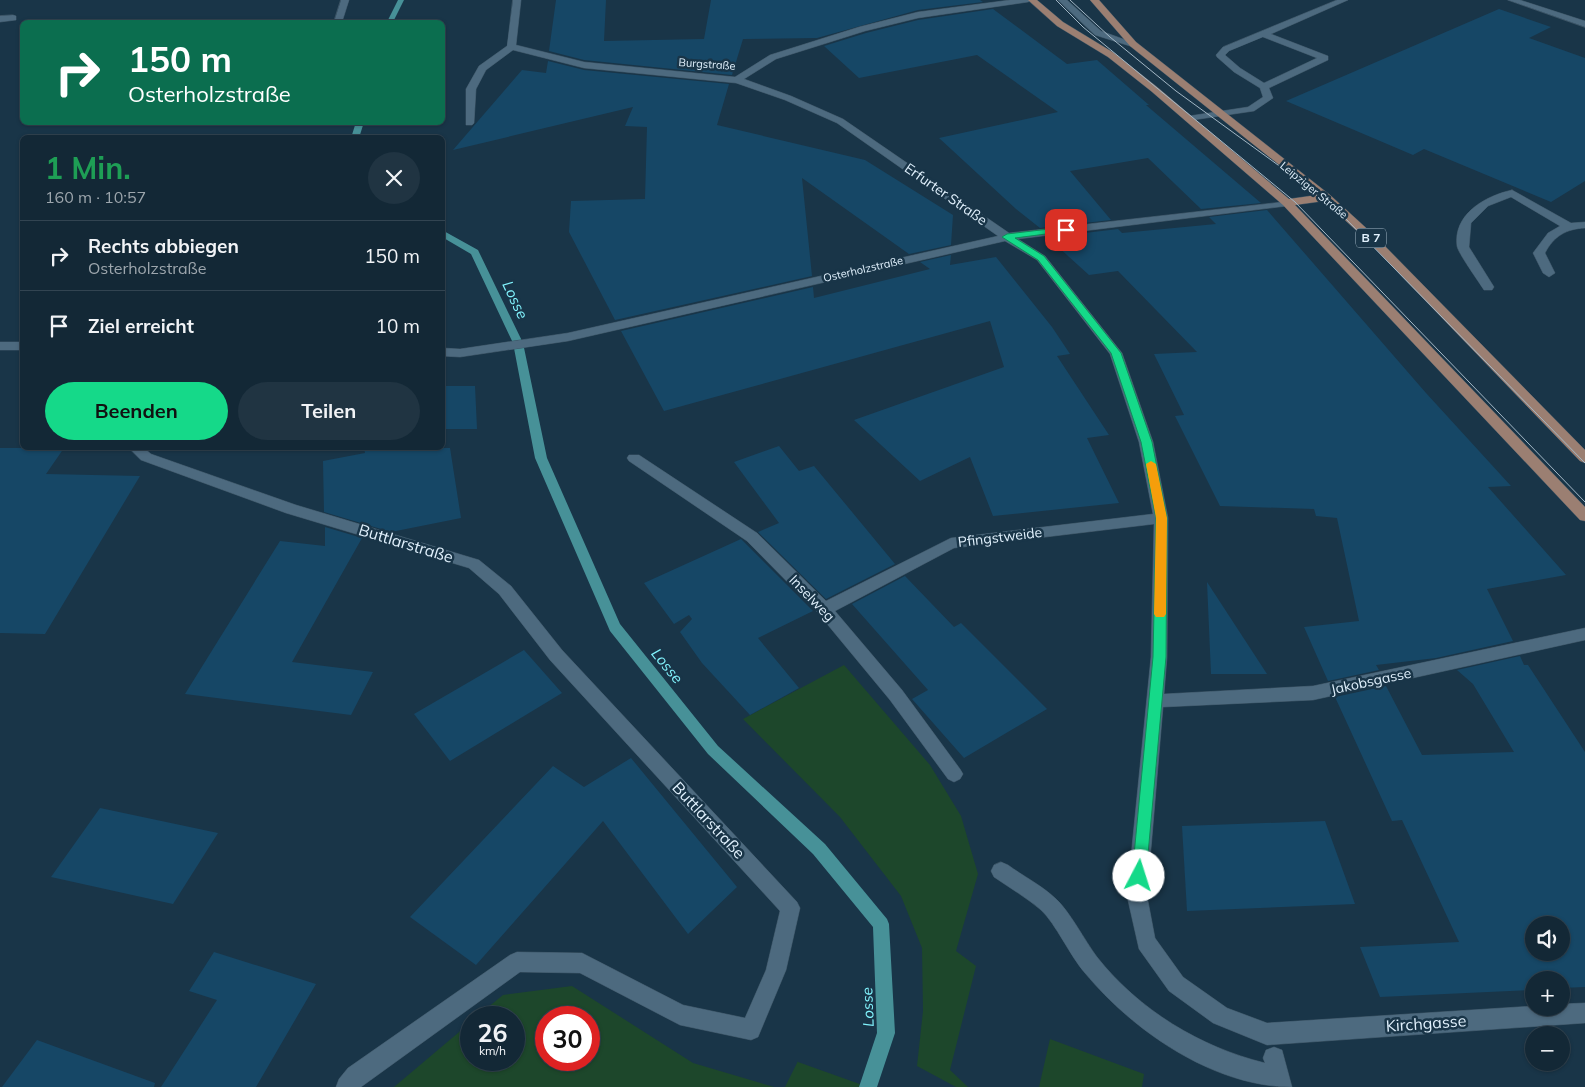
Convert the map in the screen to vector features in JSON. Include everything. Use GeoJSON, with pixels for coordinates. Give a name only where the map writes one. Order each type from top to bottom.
{"type":"FeatureCollection","features":[{"type":"Feature","properties":{"kind":"main road","name":"B 7"},"geometry":{"type":"LineString","coordinates":[[1030,0],[1060,24],[1098,47],[1154,89],[1287,203],[1585,516]]}},
{"type":"Feature","properties":{"kind":"main road","name":"Leipziger Straße"},"geometry":{"type":"LineString","coordinates":[[1094,0],[1133,44],[1326,197],[1386,253],[1585,458]]}},
{"type":"Feature","properties":{"kind":"main road"},"geometry":{"type":"LineString","coordinates":[[1287,203],[1326,197]]}},
{"type":"Feature","properties":{"kind":"street"},"geometry":{"type":"LineString","coordinates":[[339,20],[345,0]]}},
{"type":"Feature","properties":{"kind":"street"},"geometry":{"type":"LineString","coordinates":[[469,123],[472,89],[482,68],[511,47],[517,0]]}},
{"type":"Feature","properties":{"kind":"street","name":"Burgstraße"},"geometry":{"type":"LineString","coordinates":[[511,47],[584,65],[737,80],[773,57],[862,29],[918,15],[1030,0]]}},
{"type":"Feature","properties":{"kind":"street"},"geometry":{"type":"LineString","coordinates":[[1062,0],[1098,33],[1133,44]]}},
{"type":"Feature","properties":{"kind":"street"},"geometry":{"type":"LineString","coordinates":[[1190,119],[1251,109],[1268,98],[1264,87],[1237,70],[1220,55],[1226,49],[1344,0]]}},
{"type":"Feature","properties":{"kind":"street"},"geometry":{"type":"LineString","coordinates":[[1512,0],[1585,24]]}},
{"type":"Feature","properties":{"kind":"street"},"geometry":{"type":"LineString","coordinates":[[0,19],[14,18]]}},
{"type":"Feature","properties":{"kind":"street"},"geometry":{"type":"LineString","coordinates":[[1098,33],[1098,47]]}},
{"type":"Feature","properties":{"kind":"street"},"geometry":{"type":"LineString","coordinates":[[1264,34],[1325,58],[1264,87]]}},
{"type":"Feature","properties":{"kind":"street","name":"Erfurter Straße"},"geometry":{"type":"LineString","coordinates":[[737,80],[788,98],[840,121],[1007,237],[1041,258],[1116,353],[1146,442],[1161,518],[1159,657],[1137,896],[1146,942],[1176,984],[1220,1016],[1268,1034]]}},
{"type":"Feature","properties":{"kind":"street"},"geometry":{"type":"LineString","coordinates":[[1488,287],[1463,247],[1466,222],[1484,204],[1512,193],[1568,225],[1585,225]]}},
{"type":"Feature","properties":{"kind":"street","name":"Osterholzstraße"},"geometry":{"type":"LineString","coordinates":[[445,352],[460,353],[568,337],[1007,237],[1287,203]]}},
{"type":"Feature","properties":{"kind":"street"},"geometry":{"type":"LineString","coordinates":[[1549,273],[1539,253],[1546,239],[1568,225]]}},
{"type":"Feature","properties":{"kind":"street"},"geometry":{"type":"LineString","coordinates":[[0,346],[20,346]]}},
{"type":"Feature","properties":{"kind":"street","name":"Buttlarstraße"},"geometry":{"type":"LineString","coordinates":[[138,450],[146,457],[290,509],[474,564],[505,590],[556,655],[790,908],[776,970],[750,1030],[680,1014],[582,963],[517,962],[356,1076],[347,1087]]}},
{"type":"Feature","properties":{"kind":"street","name":"Inselweg"},"geometry":{"type":"LineString","coordinates":[[634,458],[752,537],[824,609],[896,694],[954,774]]}},
{"type":"Feature","properties":{"kind":"street","name":"Pfingstweide"},"geometry":{"type":"LineString","coordinates":[[824,609],[951,543],[1161,518]]}},
{"type":"Feature","properties":{"kind":"street","name":"Jakobsgasse"},"geometry":{"type":"LineString","coordinates":[[1154,701],[1313,693],[1585,634]]}},
{"type":"Feature","properties":{"kind":"street"},"geometry":{"type":"LineString","coordinates":[[1001,871],[1049,905],[1091,965],[1130,1006],[1182,1043],[1232,1066],[1279,1074]]}},
{"type":"Feature","properties":{"kind":"street","name":"Kirchgasse"},"geometry":{"type":"LineString","coordinates":[[1268,1034],[1585,1013]]}},
{"type":"Feature","properties":{"kind":"green space"},"geometry":{"type":"Polygon","coordinates":[[[844,665],[930,765],[961,816],[978,874],[956,951],[976,966],[950,1070],[968,1087],[956,1087],[917,1066],[923,1011],[922,948],[901,896],[840,817],[743,719],[844,665]]]}},
{"type":"Feature","properties":{"kind":"green space"},"geometry":{"type":"Polygon","coordinates":[[[572,986],[693,1063],[774,1087],[394,1087],[460,1031],[460,1071],[525,1071],[525,1006],[490,1006],[503,995],[572,986]]]}},
{"type":"Feature","properties":{"kind":"green space"},"geometry":{"type":"Polygon","coordinates":[[[1050,1039],[1144,1074],[1142,1087],[1039,1087],[1050,1039]]]}},
{"type":"Feature","properties":{"kind":"green space"},"geometry":{"type":"Polygon","coordinates":[[[798,1062],[868,1087],[785,1087],[798,1062]]]}},
{"type":"Feature","properties":{"kind":"building"},"geometry":{"type":"Polygon","coordinates":[[[556,0],[606,0],[604,41],[704,39],[711,0],[980,0],[983,2],[918,10],[817,38],[743,39],[732,75],[584,60],[549,51],[556,0]]]}},
{"type":"Feature","properties":{"kind":"building"},"geometry":{"type":"Polygon","coordinates":[[[993,9],[1067,64],[1097,60],[1149,105],[1146,105],[1261,203],[1201,209],[1148,158],[1070,171],[1111,220],[1040,228],[1016,209],[939,138],[1058,112],[977,55],[859,78],[824,46],[918,20],[993,9]]]}},
{"type":"Feature","properties":{"kind":"building"},"geometry":{"type":"Polygon","coordinates":[[[1499,9],[1551,27],[1529,38],[1585,58],[1585,181],[1551,202],[1424,149],[1413,155],[1286,101],[1499,9]]]}},
{"type":"Feature","properties":{"kind":"building"},"geometry":{"type":"Polygon","coordinates":[[[548,61],[584,70],[729,84],[717,125],[865,160],[953,215],[951,245],[909,254],[802,178],[812,276],[615,320],[569,232],[571,201],[645,199],[647,127],[625,126],[633,107],[453,150],[522,70],[546,73],[548,61]]]}},
{"type":"Feature","properties":{"kind":"building"},"geometry":{"type":"Polygon","coordinates":[[[1267,210],[1426,393],[1511,486],[1488,487],[1566,575],[1487,589],[1513,641],[1436,658],[1376,665],[1379,670],[1328,681],[1304,627],[1359,621],[1337,518],[1316,516],[1314,509],[1220,506],[1175,416],[1184,415],[1154,354],[1197,352],[1118,271],[1089,275],[1057,246],[1062,245],[1052,237],[1118,229],[1122,233],[1216,224],[1209,217],[1267,210]]]}},
{"type":"Feature","properties":{"kind":"building"},"geometry":{"type":"Polygon","coordinates":[[[951,255],[950,265],[996,257],[1052,327],[1070,354],[1057,356],[1109,435],[1087,438],[1119,503],[993,516],[970,457],[920,481],[854,420],[1004,367],[990,321],[664,411],[621,331],[813,287],[814,298],[930,269],[920,262],[951,255]]]}},
{"type":"Feature","properties":{"kind":"building"},"geometry":{"type":"Polygon","coordinates":[[[445,386],[475,386],[477,429],[445,429],[445,386]]]}},
{"type":"Feature","properties":{"kind":"building"},"geometry":{"type":"Polygon","coordinates":[[[779,446],[799,471],[814,466],[895,564],[826,599],[758,532],[779,523],[734,462],[779,446]]]}},
{"type":"Feature","properties":{"kind":"building"},"geometry":{"type":"Polygon","coordinates":[[[0,448],[63,450],[46,474],[140,476],[45,634],[0,633],[0,448]]]}},
{"type":"Feature","properties":{"kind":"building"},"geometry":{"type":"Polygon","coordinates":[[[445,448],[450,448],[461,518],[391,532],[324,512],[323,461],[365,453],[364,450],[445,450],[445,448]]]}},
{"type":"Feature","properties":{"kind":"building"},"geometry":{"type":"Polygon","coordinates":[[[325,527],[362,538],[292,662],[373,672],[351,715],[185,694],[280,541],[325,546],[325,527]]]}},
{"type":"Feature","properties":{"kind":"building"},"geometry":{"type":"Polygon","coordinates":[[[741,539],[813,611],[758,638],[799,688],[750,715],[702,663],[680,632],[692,619],[689,615],[674,624],[644,583],[741,539]]]}},
{"type":"Feature","properties":{"kind":"building"},"geometry":{"type":"Polygon","coordinates":[[[905,576],[954,627],[961,623],[1047,709],[964,758],[912,699],[928,690],[852,604],[905,576]]]}},
{"type":"Feature","properties":{"kind":"building"},"geometry":{"type":"Polygon","coordinates":[[[1207,582],[1267,674],[1211,674],[1207,582]]]}},
{"type":"Feature","properties":{"kind":"building"},"geometry":{"type":"Polygon","coordinates":[[[524,650],[562,693],[450,761],[414,714],[524,650]]]}},
{"type":"Feature","properties":{"kind":"building"},"geometry":{"type":"Polygon","coordinates":[[[1520,656],[1524,665],[1528,665],[1585,752],[1585,987],[1570,988],[1570,971],[1525,971],[1525,990],[1380,997],[1360,947],[1459,942],[1402,820],[1392,821],[1335,697],[1386,686],[1422,755],[1514,752],[1473,684],[1457,670],[1520,656]]]}},
{"type":"Feature","properties":{"kind":"building"},"geometry":{"type":"Polygon","coordinates":[[[631,758],[737,887],[688,934],[603,821],[476,965],[410,917],[553,766],[584,787],[631,758]]]}},
{"type":"Feature","properties":{"kind":"building"},"geometry":{"type":"Polygon","coordinates":[[[100,808],[218,833],[173,904],[51,877],[100,808]]]}},
{"type":"Feature","properties":{"kind":"building"},"geometry":{"type":"Polygon","coordinates":[[[1325,821],[1355,904],[1187,911],[1182,826],[1325,821]]]}},
{"type":"Feature","properties":{"kind":"building"},"geometry":{"type":"Polygon","coordinates":[[[214,952],[316,984],[256,1087],[161,1087],[217,1000],[189,991],[214,952]]]}},
{"type":"Feature","properties":{"kind":"building"},"geometry":{"type":"Polygon","coordinates":[[[37,1040],[155,1083],[154,1087],[2,1087],[37,1040]]]}},
{"type":"Feature","properties":{"kind":"waterway","name":"Losse"},"geometry":{"type":"LineString","coordinates":[[391,20],[401,0]]}},
{"type":"Feature","properties":{"kind":"waterway","name":"Losse"},"geometry":{"type":"LineString","coordinates":[[356,135],[359,125]]}},
{"type":"Feature","properties":{"kind":"waterway","name":"Losse"},"geometry":{"type":"LineString","coordinates":[[445,235],[475,252],[518,343],[541,458],[615,627],[713,750],[819,849],[881,924],[886,1033],[868,1087]]}},
{"type":"Feature","properties":{"kind":"tram line"},"geometry":{"type":"LineString","coordinates":[[1056,0],[1083,27],[1295,202],[1585,502]]}},
{"type":"Feature","properties":{"kind":"tram line"},"geometry":{"type":"LineString","coordinates":[[1070,0],[1110,37],[1176,91],[1289,173],[1346,219],[1585,463]]}},
{"type":"Feature","properties":{"kind":"slow traffic"},"geometry":{"type":"LineString","coordinates":[[1151,464],[1161,518],[1160,614]]}},
{"type":"Feature","properties":{"kind":"route"},"geometry":{"type":"LineString","coordinates":[[1066,230],[1007,237],[1041,258],[1116,353],[1146,442],[1161,518],[1159,657],[1139,876]]}}]}
